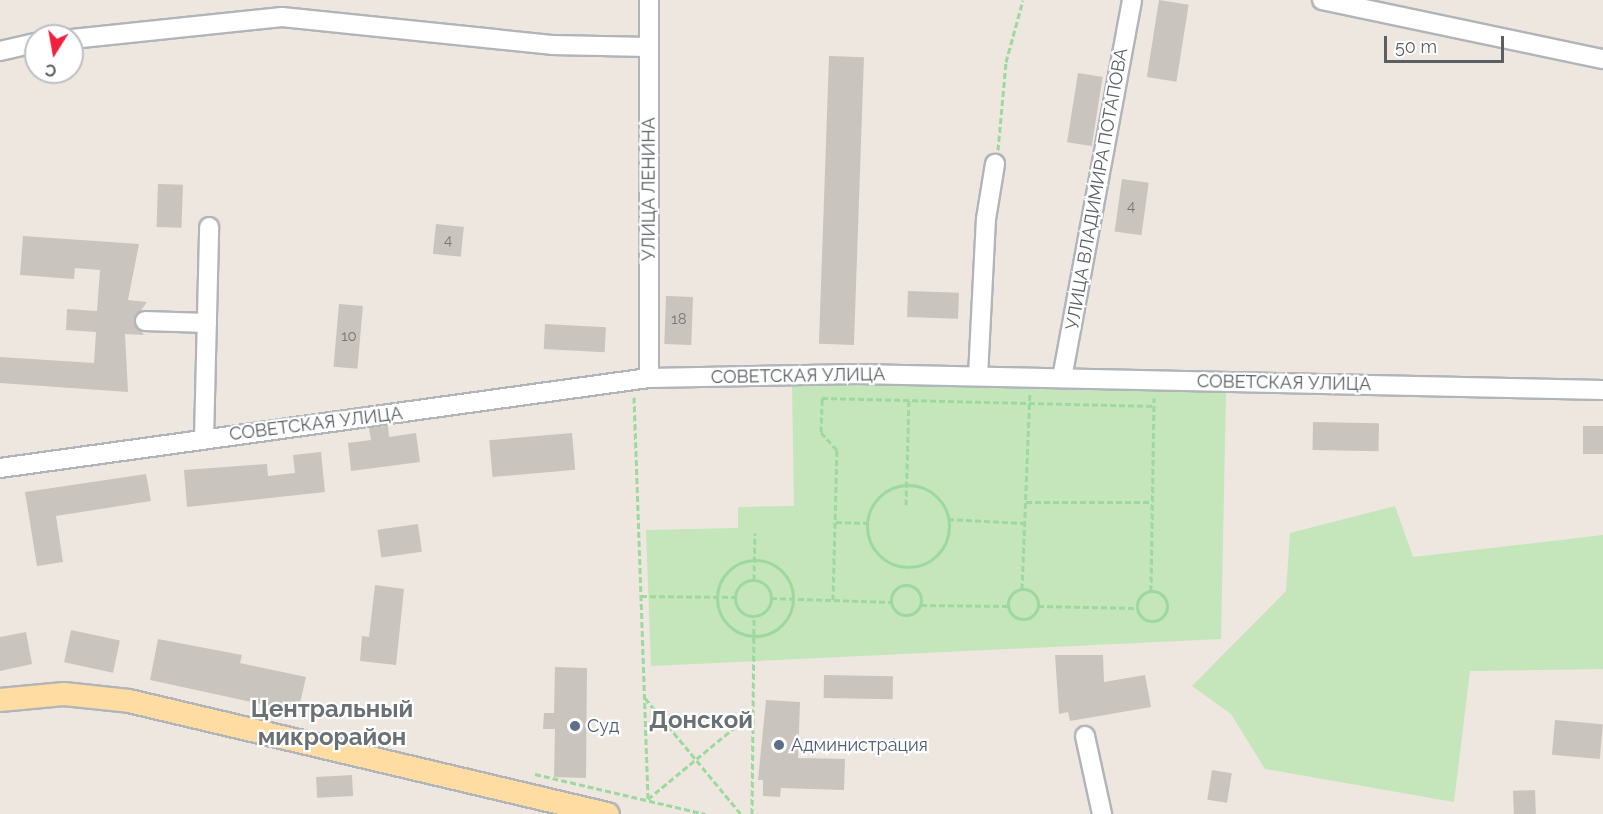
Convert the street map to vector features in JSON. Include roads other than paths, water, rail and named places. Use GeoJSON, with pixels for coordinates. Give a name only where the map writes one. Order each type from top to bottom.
{"type":"FeatureCollection","features":[{"type":"Feature","properties":{"kind":"main road"},"geometry":{"type":"LineString","coordinates":[[0,700],[64,694],[129,701],[608,814]]}},
{"type":"Feature","properties":{"kind":"street","name":"УЛИЦА ЛЕНИНА"},"geometry":{"type":"LineString","coordinates":[[641,379],[650,0]]}},
{"type":"Feature","properties":{"kind":"street","name":"УЛИЦА ВЛАДИМИРА ПОТАПОВА"},"geometry":{"type":"LineString","coordinates":[[1062,378],[1132,0]]}},
{"type":"Feature","properties":{"kind":"street"},"geometry":{"type":"LineString","coordinates":[[1322,0],[1603,59]]}},
{"type":"Feature","properties":{"kind":"street"},"geometry":{"type":"LineString","coordinates":[[84,38],[282,17],[552,45],[649,47]]}},
{"type":"Feature","properties":{"kind":"street"},"geometry":{"type":"LineString","coordinates":[[0,51],[24,46]]}},
{"type":"Feature","properties":{"kind":"street"},"geometry":{"type":"LineString","coordinates":[[978,376],[986,219],[995,164]]}},
{"type":"Feature","properties":{"kind":"street"},"geometry":{"type":"LineString","coordinates":[[204,439],[209,227]]}},
{"type":"Feature","properties":{"kind":"street"},"geometry":{"type":"LineString","coordinates":[[145,321],[207,323]]}},
{"type":"Feature","properties":{"kind":"street","name":"СОВЕТСКАЯ УЛИЦА"},"geometry":{"type":"LineString","coordinates":[[0,468],[641,379],[978,376],[1603,390]]}},
{"type":"Feature","properties":{"kind":"street"},"geometry":{"type":"LineString","coordinates":[[1085,736],[1102,814]]}},
{"type":"Feature","properties":{"kind":"place","name":"Суд"},"geometry":{"type":"Point","coordinates":[575,726]}},
{"type":"Feature","properties":{"kind":"place","name":"Администрация"},"geometry":{"type":"Point","coordinates":[779,745]}},
{"type":"Feature","properties":{"kind":"district","name":"Донской"},"geometry":{"type":"Point","coordinates":[701,720]}},
{"type":"Feature","properties":{"kind":"district","name":"Центральный микрорайон"},"geometry":{"type":"Point","coordinates":[332,723]}}]}
